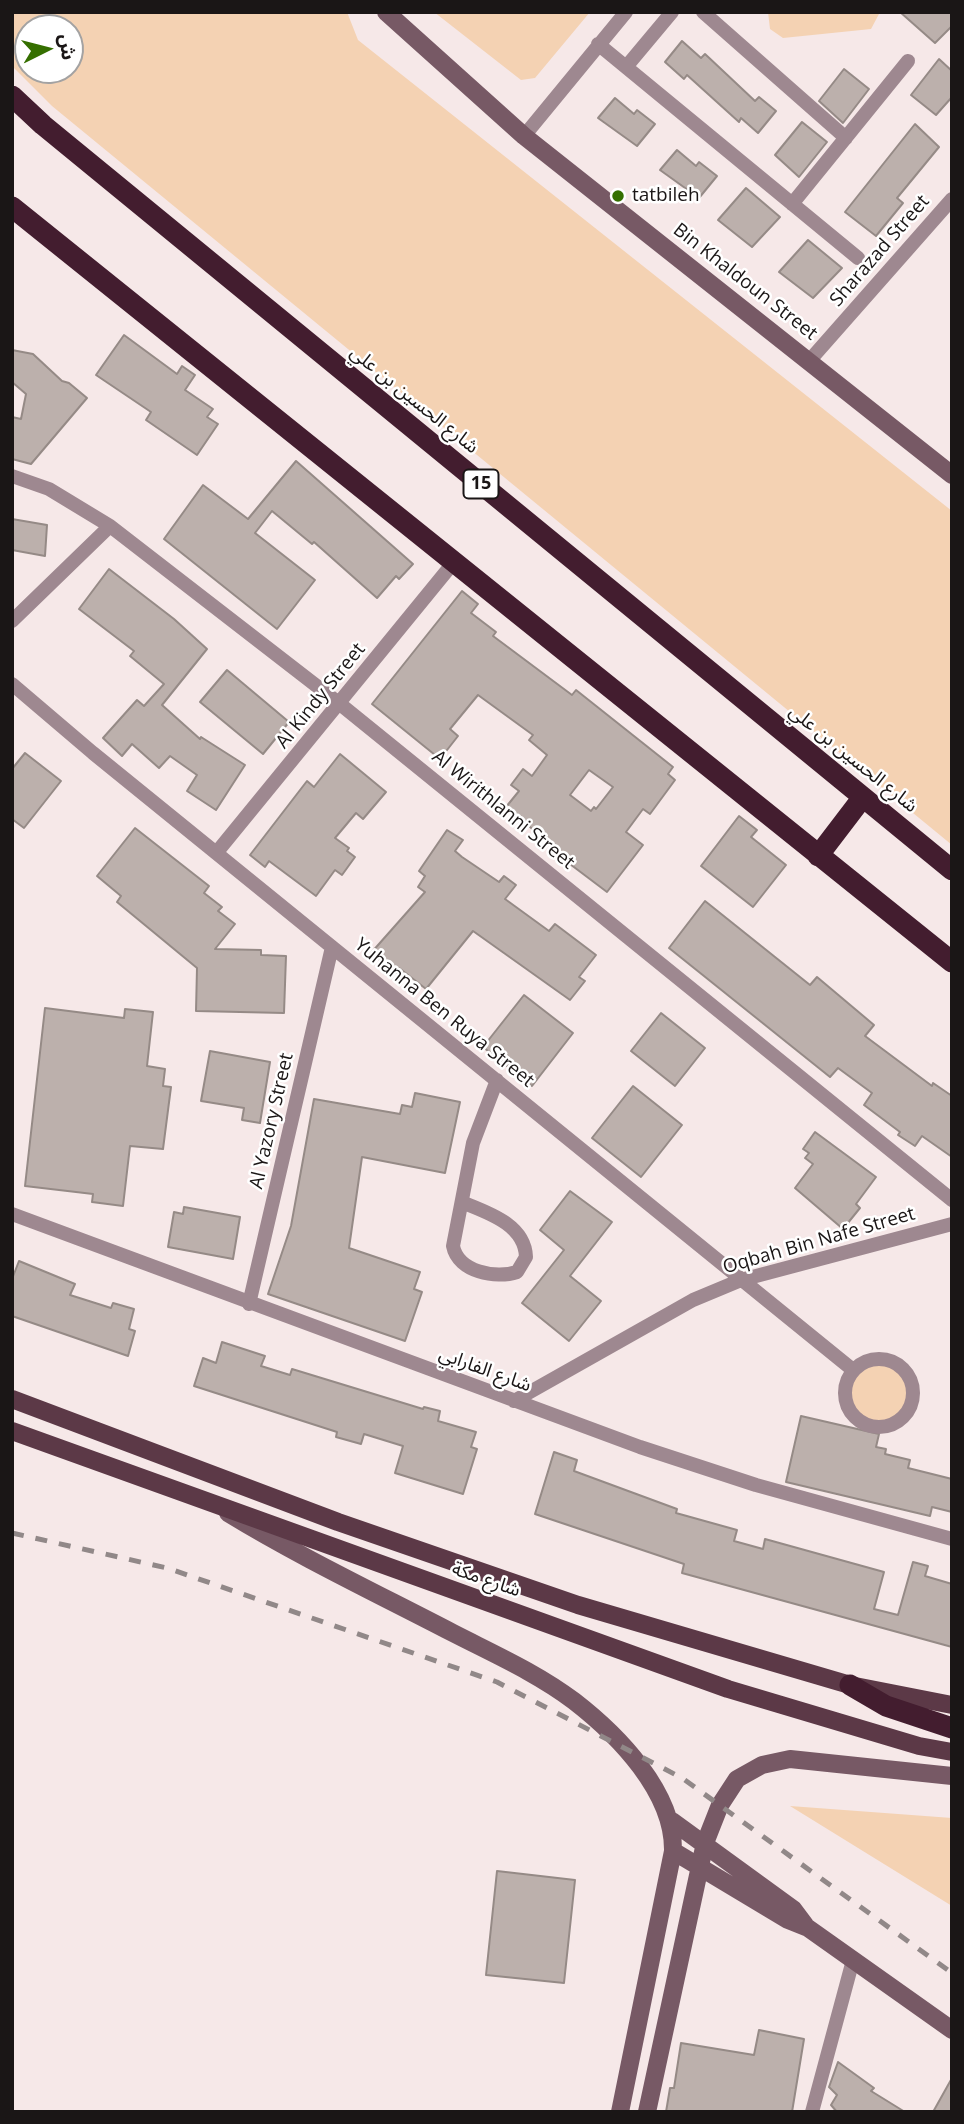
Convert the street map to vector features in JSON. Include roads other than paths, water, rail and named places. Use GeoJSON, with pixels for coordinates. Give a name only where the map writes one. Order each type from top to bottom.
{"type":"FeatureCollection","features":[{"type":"Feature","properties":{"kind":"highway","name":"شارع الحسين بن علي"},"geometry":{"type":"LineString","coordinates":[[12,96],[43,125],[952,870]]}},
{"type":"Feature","properties":{"kind":"highway"},"geometry":{"type":"LineString","coordinates":[[12,206],[952,962]]}},
{"type":"Feature","properties":{"kind":"highway"},"geometry":{"type":"LineString","coordinates":[[818,856],[863,797]]}},
{"type":"Feature","properties":{"kind":"highway"},"geometry":{"type":"LineString","coordinates":[[850,1685],[886,1706],[952,1728]]}},
{"type":"Feature","properties":{"kind":"main road","name":"شارع مكة"},"geometry":{"type":"LineString","coordinates":[[12,1399],[338,1522],[591,1609],[850,1685],[952,1705]]}},
{"type":"Feature","properties":{"kind":"main road","name":"شارع مكة"},"geometry":{"type":"LineString","coordinates":[[12,1431],[728,1689],[919,1746],[952,1752]]}},
{"type":"Feature","properties":{"kind":"street","name":"Bin Khaldoun Street"},"geometry":{"type":"LineString","coordinates":[[386,12],[524,136],[952,475]]}},
{"type":"Feature","properties":{"kind":"street"},"geometry":{"type":"LineString","coordinates":[[524,136],[626,12]]}},
{"type":"Feature","properties":{"kind":"street"},"geometry":{"type":"LineString","coordinates":[[626,67],[672,12]]}},
{"type":"Feature","properties":{"kind":"street"},"geometry":{"type":"LineString","coordinates":[[703,12],[846,138]]}},
{"type":"Feature","properties":{"kind":"street"},"geometry":{"type":"LineString","coordinates":[[598,44],[858,258]]}},
{"type":"Feature","properties":{"kind":"street"},"geometry":{"type":"LineString","coordinates":[[792,204],[908,61]]}},
{"type":"Feature","properties":{"kind":"street","name":"Sharazad Street"},"geometry":{"type":"LineString","coordinates":[[810,360],[952,199]]}},
{"type":"Feature","properties":{"kind":"street","name":"Al Wirithlanni Street"},"geometry":{"type":"LineString","coordinates":[[12,476],[49,489],[110,526],[340,704],[952,1200]]}},
{"type":"Feature","properties":{"kind":"street"},"geometry":{"type":"LineString","coordinates":[[12,621],[110,526]]}},
{"type":"Feature","properties":{"kind":"street","name":"Al Kindy Street"},"geometry":{"type":"LineString","coordinates":[[217,852],[454,562]]}},
{"type":"Feature","properties":{"kind":"street","name":"Yuhanna Ben Ruya Street"},"geometry":{"type":"LineString","coordinates":[[12,684],[93,753],[853,1370]]}},
{"type":"Feature","properties":{"kind":"street","name":"Al Yazory Street"},"geometry":{"type":"LineString","coordinates":[[249,1304],[332,947]]}},
{"type":"Feature","properties":{"kind":"street"},"geometry":{"type":"LineString","coordinates":[[464,1203],[501,1220],[521,1237],[526,1256],[517,1272],[498,1276],[478,1271],[460,1260],[453,1245],[464,1203],[473,1143],[497,1080]]}},
{"type":"Feature","properties":{"kind":"street","name":"شارع الفارابي"},"geometry":{"type":"LineString","coordinates":[[12,1214],[514,1401],[755,1485],[952,1539]]}},
{"type":"Feature","properties":{"kind":"street","name":"Oqbah Bin Nafe Street"},"geometry":{"type":"LineString","coordinates":[[514,1401],[693,1300],[741,1280],[952,1224]]}},
{"type":"Feature","properties":{"kind":"street"},"geometry":{"type":"LineString","coordinates":[[883,1358],[903,1368],[910,1377],[913,1399],[902,1419],[881,1427],[869,1426],[851,1413],[844,1391],[853,1370],[862,1362],[883,1358]]}},
{"type":"Feature","properties":{"kind":"street"},"geometry":{"type":"LineString","coordinates":[[218,1507],[276,1541],[536,1676],[574,1701],[636,1763],[663,1802],[672,1821],[673,1851],[620,2112]]}},
{"type":"Feature","properties":{"kind":"street"},"geometry":{"type":"LineString","coordinates":[[647,2112],[705,1843],[720,1805],[737,1779],[762,1765],[790,1759],[952,1776]]}},
{"type":"Feature","properties":{"kind":"street"},"geometry":{"type":"LineString","coordinates":[[672,1821],[793,1909],[807,1928]]}},
{"type":"Feature","properties":{"kind":"street"},"geometry":{"type":"LineString","coordinates":[[673,1851],[701,1864],[788,1920],[807,1928],[952,2030]]}},
{"type":"Feature","properties":{"kind":"street"},"geometry":{"type":"LineString","coordinates":[[812,2112],[853,1960]]}},
{"type":"Feature","properties":{"kind":"railway"},"geometry":{"type":"LineString","coordinates":[[12,1533],[167,1568],[497,1682],[682,1778],[952,1973]]}},
{"type":"Feature","properties":{"kind":"place","name":"tatbileh"},"geometry":{"type":"Point","coordinates":[618,196]}}]}
